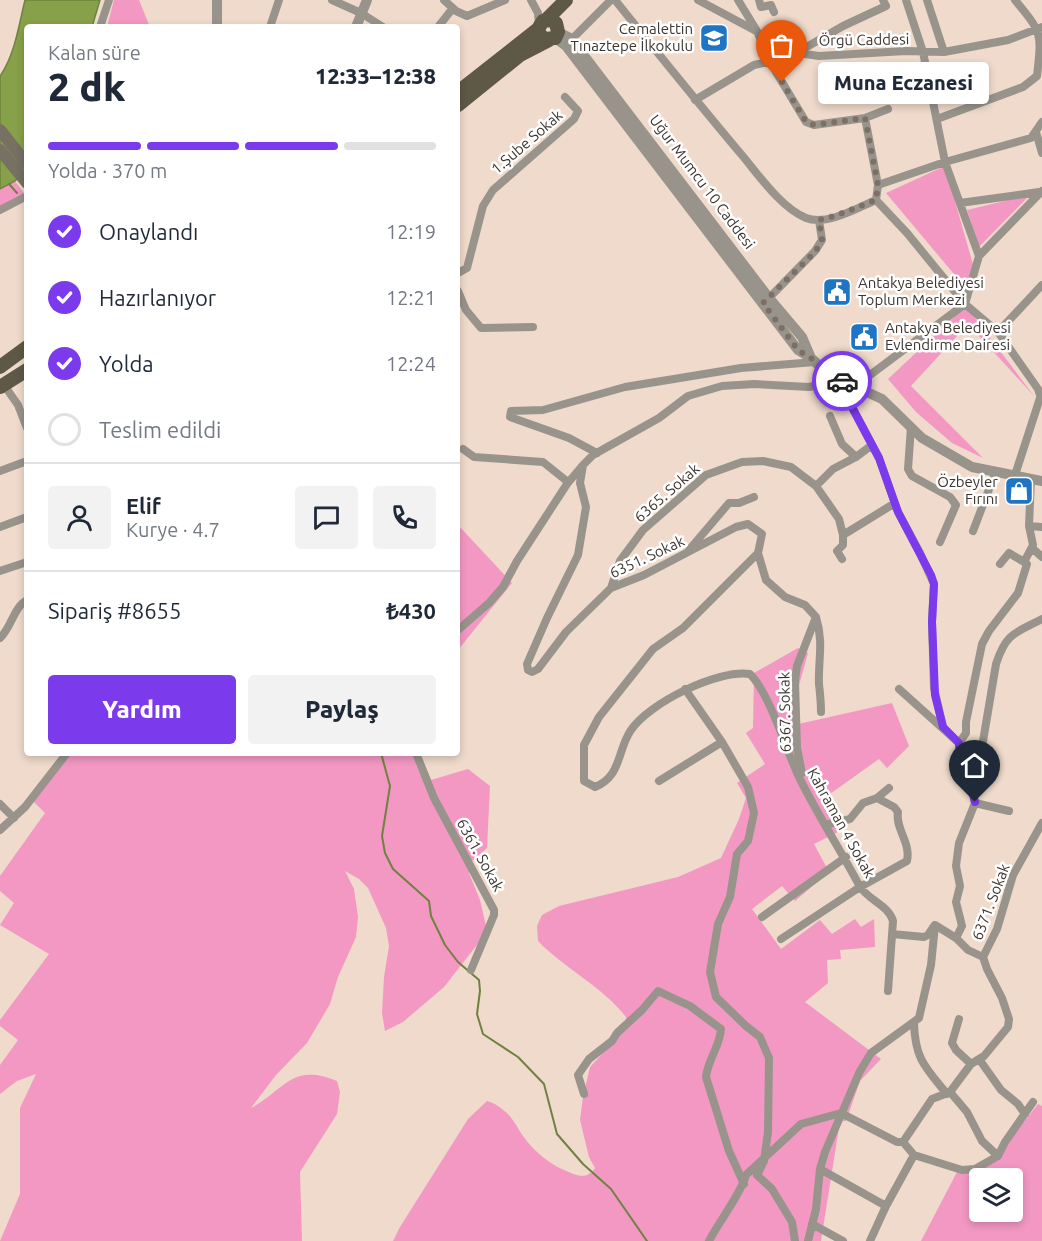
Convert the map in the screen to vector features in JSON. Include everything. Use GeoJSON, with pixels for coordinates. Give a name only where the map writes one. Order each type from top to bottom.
{"type":"FeatureCollection","features":[{"type":"Feature","properties":{"kind":"main road"},"geometry":{"type":"LineString","coordinates":[[460,90],[541,25],[566,0]]}},
{"type":"Feature","properties":{"kind":"main road","name":"Uğur Mumcu 10 Caddesi"},"geometry":{"type":"LineString","coordinates":[[541,25],[542,38],[560,39]]}},
{"type":"Feature","properties":{"kind":"main road"},"geometry":{"type":"LineString","coordinates":[[460,103],[520,55],[560,39]]}},
{"type":"Feature","properties":{"kind":"main road"},"geometry":{"type":"LineString","coordinates":[[0,130],[24,160]]}},
{"type":"Feature","properties":{"kind":"main road"},"geometry":{"type":"LineString","coordinates":[[0,150],[24,179]]}},
{"type":"Feature","properties":{"kind":"main road"},"geometry":{"type":"LineString","coordinates":[[0,367],[24,349]]}},
{"type":"Feature","properties":{"kind":"main road"},"geometry":{"type":"LineString","coordinates":[[2,386],[24,372]]}},
{"type":"Feature","properties":{"kind":"street"},"geometry":{"type":"LineString","coordinates":[[101,24],[109,0]]}},
{"type":"Feature","properties":{"kind":"street"},"geometry":{"type":"LineString","coordinates":[[217,0],[217,24]]}},
{"type":"Feature","properties":{"kind":"street"},"geometry":{"type":"LineString","coordinates":[[271,24],[279,0]]}},
{"type":"Feature","properties":{"kind":"street"},"geometry":{"type":"LineString","coordinates":[[332,0],[361,13],[378,24]]}},
{"type":"Feature","properties":{"kind":"street"},"geometry":{"type":"LineString","coordinates":[[357,24],[367,0]]}},
{"type":"Feature","properties":{"kind":"street"},"geometry":{"type":"LineString","coordinates":[[444,0],[466,16],[505,0]]}},
{"type":"Feature","properties":{"kind":"street"},"geometry":{"type":"LineString","coordinates":[[531,0],[538,12],[541,25]]}},
{"type":"Feature","properties":{"kind":"street"},"geometry":{"type":"LineString","coordinates":[[560,39],[613,0],[695,100],[778,197],[791,209],[806,218],[819,220],[876,200]]}},
{"type":"Feature","properties":{"kind":"street"},"geometry":{"type":"LineString","coordinates":[[698,0],[757,31]]}},
{"type":"Feature","properties":{"kind":"street"},"geometry":{"type":"LineString","coordinates":[[738,0],[757,31],[770,62],[806,122],[814,125],[865,118],[888,110]]}},
{"type":"Feature","properties":{"kind":"street"},"geometry":{"type":"LineString","coordinates":[[759,0],[761,7],[771,5],[774,12]]}},
{"type":"Feature","properties":{"kind":"street"},"geometry":{"type":"LineString","coordinates":[[798,53],[843,26],[886,6],[884,0]]}},
{"type":"Feature","properties":{"kind":"street"},"geometry":{"type":"LineString","coordinates":[[906,0],[923,52],[945,162],[979,256]]}},
{"type":"Feature","properties":{"kind":"street"},"geometry":{"type":"LineString","coordinates":[[927,0],[944,52]]}},
{"type":"Feature","properties":{"kind":"street"},"geometry":{"type":"LineString","coordinates":[[937,119],[1023,87],[1037,76],[1042,45],[1041,27],[1016,0]]}},
{"type":"Feature","properties":{"kind":"street"},"geometry":{"type":"LineString","coordinates":[[440,24],[453,8]]}},
{"type":"Feature","properties":{"kind":"street","name":"Örgü Caddesi"},"geometry":{"type":"LineString","coordinates":[[695,100],[754,64],[770,62],[798,53],[819,56],[906,51],[944,52],[1008,40],[1041,27]]}},
{"type":"Feature","properties":{"kind":"street","name":"Uğur Mumcu 10 Caddesi"},"geometry":{"type":"LineString","coordinates":[[560,39],[766,301],[798,350],[828,374],[882,399],[922,438],[972,467],[1037,480]]}},
{"type":"Feature","properties":{"kind":"street","name":"1.Şube Sokak"},"geometry":{"type":"LineString","coordinates":[[460,272],[467,268],[483,206],[493,190],[574,119],[578,111],[565,97]]}},
{"type":"Feature","properties":{"kind":"street"},"geometry":{"type":"LineString","coordinates":[[865,118],[878,185],[876,200]]}},
{"type":"Feature","properties":{"kind":"street"},"geometry":{"type":"LineString","coordinates":[[878,185],[945,162],[1031,138],[1042,122]]}},
{"type":"Feature","properties":{"kind":"street"},"geometry":{"type":"LineString","coordinates":[[1036,132],[1042,153]]}},
{"type":"Feature","properties":{"kind":"street"},"geometry":{"type":"LineString","coordinates":[[960,203],[1041,192]]}},
{"type":"Feature","properties":{"kind":"street"},"geometry":{"type":"LineString","coordinates":[[460,628],[489,603],[503,587],[517,561],[568,483],[597,453],[659,418],[688,396],[722,386],[754,384],[810,387],[846,383],[965,304],[979,256],[1041,192]]}},
{"type":"Feature","properties":{"kind":"street"},"geometry":{"type":"LineString","coordinates":[[0,210],[24,198]]}},
{"type":"Feature","properties":{"kind":"street"},"geometry":{"type":"LineString","coordinates":[[876,200],[907,233],[965,304],[998,332],[1038,389],[1041,399],[1015,475]]}},
{"type":"Feature","properties":{"kind":"street"},"geometry":{"type":"LineString","coordinates":[[766,301],[815,252],[822,240],[819,220]]}},
{"type":"Feature","properties":{"kind":"street"},"geometry":{"type":"LineString","coordinates":[[998,332],[1042,285]]}},
{"type":"Feature","properties":{"kind":"street"},"geometry":{"type":"LineString","coordinates":[[460,296],[466,310],[482,328],[533,327]]}},
{"type":"Feature","properties":{"kind":"street"},"geometry":{"type":"LineString","coordinates":[[597,453],[569,438],[510,417],[511,411],[543,410],[625,387],[741,368],[813,360]]}},
{"type":"Feature","properties":{"kind":"street"},"geometry":{"type":"LineString","coordinates":[[846,383],[845,394],[872,445],[895,503],[934,584],[932,622],[934,688],[943,727]]}},
{"type":"Feature","properties":{"kind":"street"},"geometry":{"type":"LineString","coordinates":[[2,386],[18,405],[24,418]]}},
{"type":"Feature","properties":{"kind":"street"},"geometry":{"type":"LineString","coordinates":[[830,416],[842,444],[856,457]]}},
{"type":"Feature","properties":{"kind":"street"},"geometry":{"type":"LineString","coordinates":[[910,427],[908,469],[912,476],[950,497],[956,505],[940,542]]}},
{"type":"Feature","properties":{"kind":"street"},"geometry":{"type":"LineString","coordinates":[[816,486],[833,469],[856,457],[872,445]]}},
{"type":"Feature","properties":{"kind":"street"},"geometry":{"type":"LineString","coordinates":[[463,449],[474,457],[543,462],[568,483]]}},
{"type":"Feature","properties":{"kind":"street","name":"6365. Sokak"},"geometry":{"type":"LineString","coordinates":[[610,588],[620,561],[643,530],[706,474],[742,462],[763,461],[791,467],[816,486],[840,519],[843,535]]}},
{"type":"Feature","properties":{"kind":"street"},"geometry":{"type":"LineString","coordinates":[[0,471],[24,462]]}},
{"type":"Feature","properties":{"kind":"street","name":"6351. Sokak"},"geometry":{"type":"LineString","coordinates":[[583,465],[580,483],[586,507],[578,555],[529,658],[528,670],[532,672],[538,669],[567,632],[610,588],[644,575],[727,531],[748,524],[762,534],[758,553]]}},
{"type":"Feature","properties":{"kind":"street"},"geometry":{"type":"LineString","coordinates":[[973,531],[996,471]]}},
{"type":"Feature","properties":{"kind":"street"},"geometry":{"type":"LineString","coordinates":[[1024,562],[1033,545],[1029,526],[1037,480]]}},
{"type":"Feature","properties":{"kind":"street"},"geometry":{"type":"LineString","coordinates":[[684,555],[729,503],[739,503],[754,497]]}},
{"type":"Feature","properties":{"kind":"street"},"geometry":{"type":"LineString","coordinates":[[842,559],[837,551],[843,544],[843,535],[895,503]]}},
{"type":"Feature","properties":{"kind":"street"},"geometry":{"type":"LineString","coordinates":[[0,527],[24,518]]}},
{"type":"Feature","properties":{"kind":"street"},"geometry":{"type":"LineString","coordinates":[[1029,526],[1042,527]]}},
{"type":"Feature","properties":{"kind":"street"},"geometry":{"type":"LineString","coordinates":[[1032,548],[1042,557]]}},
{"type":"Feature","properties":{"kind":"street"},"geometry":{"type":"LineString","coordinates":[[709,1241],[720,1219],[744,1184],[746,1175],[764,1161],[768,1132],[769,1058],[760,1037],[716,997],[710,972],[718,924],[730,897],[737,854],[748,841],[754,813],[747,787],[722,742],[685,689],[640,718],[628,733],[614,770],[606,783],[595,787],[584,781],[584,745],[599,717],[653,649],[683,628],[758,553],[766,580],[785,597],[805,605],[816,617],[820,632],[819,682],[822,712]]}},
{"type":"Feature","properties":{"kind":"street"},"geometry":{"type":"LineString","coordinates":[[959,743],[966,734],[966,722],[982,644],[1018,593],[1027,564],[1009,553],[1000,564]]}},
{"type":"Feature","properties":{"kind":"street"},"geometry":{"type":"LineString","coordinates":[[0,571],[24,563]]}},
{"type":"Feature","properties":{"kind":"street"},"geometry":{"type":"LineString","coordinates":[[0,638],[8,631],[21,603],[24,602]]}},
{"type":"Feature","properties":{"kind":"street","name":"6367. Sokak"},"geometry":{"type":"LineString","coordinates":[[807,793],[797,748],[795,681],[797,666],[816,617]]}},
{"type":"Feature","properties":{"kind":"street"},"geometry":{"type":"LineString","coordinates":[[972,790],[977,777],[996,664],[1002,646],[1012,635],[1042,619]]}},
{"type":"Feature","properties":{"kind":"street","name":"Kahraman 4 Sokak"},"geometry":{"type":"LineString","coordinates":[[685,689],[729,675],[743,672],[750,674],[762,692],[807,793],[846,857],[860,887],[891,915],[892,934]]}},
{"type":"Feature","properties":{"kind":"street"},"geometry":{"type":"LineString","coordinates":[[899,688],[959,743],[961,769],[972,790],[975,802],[959,843],[956,867],[960,886],[956,902],[962,926],[956,938]]}},
{"type":"Feature","properties":{"kind":"street"},"geometry":{"type":"LineString","coordinates":[[659,781],[722,742]]}},
{"type":"Feature","properties":{"kind":"street"},"geometry":{"type":"LineString","coordinates":[[0,830],[14,818],[65,756]]}},
{"type":"Feature","properties":{"kind":"street","name":"6361. Sokak"},"geometry":{"type":"LineString","coordinates":[[417,756],[434,798],[494,910],[471,970]]}},
{"type":"Feature","properties":{"kind":"street"},"geometry":{"type":"LineString","coordinates":[[825,825],[849,819],[863,803],[877,798],[888,788]]}},
{"type":"Feature","properties":{"kind":"street"},"geometry":{"type":"LineString","coordinates":[[781,939],[860,887],[907,861],[908,844],[897,819],[897,812],[894,807],[877,798]]}},
{"type":"Feature","properties":{"kind":"street"},"geometry":{"type":"LineString","coordinates":[[975,802],[1009,811]]}},
{"type":"Feature","properties":{"kind":"street"},"geometry":{"type":"LineString","coordinates":[[0,804],[14,818]]}},
{"type":"Feature","properties":{"kind":"street","name":"6371. Sokak"},"geometry":{"type":"LineString","coordinates":[[979,1059],[1008,1027],[1009,1019],[983,957],[997,929],[1013,875],[1042,823]]}},
{"type":"Feature","properties":{"kind":"street"},"geometry":{"type":"LineString","coordinates":[[762,917],[846,857]]}},
{"type":"Feature","properties":{"kind":"street"},"geometry":{"type":"LineString","coordinates":[[934,925],[956,938],[968,950],[983,957]]}},
{"type":"Feature","properties":{"kind":"street"},"geometry":{"type":"LineString","coordinates":[[888,990],[892,934],[924,937],[934,925]]}},
{"type":"Feature","properties":{"kind":"street"},"geometry":{"type":"LineString","coordinates":[[808,1241],[816,1209],[820,1169],[825,1152],[859,1073],[871,1053],[919,1018],[925,998],[934,925]]}},
{"type":"Feature","properties":{"kind":"street"},"geometry":{"type":"LineString","coordinates":[[584,1094],[578,1075],[581,1068],[612,1041],[658,991],[690,1006],[721,1029],[721,1037],[707,1064],[706,1077],[729,1151],[744,1184]]}},
{"type":"Feature","properties":{"kind":"street"},"geometry":{"type":"LineString","coordinates":[[959,1018],[952,1043],[970,1064]]}},
{"type":"Feature","properties":{"kind":"street"},"geometry":{"type":"LineString","coordinates":[[914,1023],[916,1049],[922,1064],[966,1112],[982,1141],[998,1156]]}},
{"type":"Feature","properties":{"kind":"street"},"geometry":{"type":"LineString","coordinates":[[903,1142],[932,1099],[948,1093],[970,1064],[979,1059],[1001,1090],[1018,1104],[1025,1114]]}},
{"type":"Feature","properties":{"kind":"street"},"geometry":{"type":"LineString","coordinates":[[795,1241],[792,1222],[772,1189],[757,1175],[774,1148],[801,1125],[841,1113],[897,1142],[903,1142],[914,1155],[962,1170],[975,1168],[998,1156],[1033,1102]]}},
{"type":"Feature","properties":{"kind":"street"},"geometry":{"type":"LineString","coordinates":[[870,1241],[914,1155]]}},
{"type":"Feature","properties":{"kind":"street"},"geometry":{"type":"LineString","coordinates":[[820,1169],[886,1206]]}},
{"type":"Feature","properties":{"kind":"street"},"geometry":{"type":"LineString","coordinates":[[812,1224],[843,1241]]}},
{"type":"Feature","properties":{"kind":"shaded area"},"geometry":{"type":"Polygon","coordinates":[[[25,0],[100,0],[93,24],[24,24],[24,173],[0,189],[0,76],[13,49],[25,0]]]}},
{"type":"Feature","properties":{"kind":"shaded area"},"geometry":{"type":"Polygon","coordinates":[[[114,0],[139,0],[149,24],[108,24],[114,0]]]}},
{"type":"Feature","properties":{"kind":"shaded area"},"geometry":{"type":"Polygon","coordinates":[[[945,166],[974,268],[964,286],[886,193],[945,166]]]}},
{"type":"Feature","properties":{"kind":"shaded area"},"geometry":{"type":"Polygon","coordinates":[[[15,181],[24,193],[24,199],[0,211],[0,189],[15,181]]]}},
{"type":"Feature","properties":{"kind":"shaded area"},"geometry":{"type":"Polygon","coordinates":[[[1030,195],[979,247],[967,210],[1030,195]]]}},
{"type":"Feature","properties":{"kind":"shaded area"},"geometry":{"type":"Polygon","coordinates":[[[966,306],[1034,396],[968,324],[911,386],[983,458],[952,443],[916,412],[888,379],[966,306]]]}},
{"type":"Feature","properties":{"kind":"shaded area"},"geometry":{"type":"Polygon","coordinates":[[[460,527],[512,583],[460,648],[460,527]]]}},
{"type":"Feature","properties":{"kind":"shaded area"},"geometry":{"type":"Polygon","coordinates":[[[798,648],[808,653],[791,714],[794,725],[892,703],[909,746],[887,768],[879,759],[827,796],[846,828],[814,844],[829,872],[795,901],[782,886],[752,909],[781,949],[820,920],[832,934],[855,919],[861,927],[874,919],[875,947],[840,950],[841,959],[827,960],[828,983],[805,1002],[881,1059],[860,1081],[846,1121],[840,1121],[821,1241],[393,1241],[468,1119],[487,1101],[507,1113],[528,1142],[551,1163],[581,1176],[590,1174],[595,1168],[589,1157],[580,1120],[583,1097],[590,1067],[625,1029],[626,1017],[606,996],[538,941],[537,926],[542,915],[559,906],[678,877],[721,858],[746,798],[737,783],[765,764],[746,733],[753,728],[754,673],[798,648]]]}},
{"type":"Feature","properties":{"kind":"shaded area"},"geometry":{"type":"Polygon","coordinates":[[[68,756],[420,756],[431,780],[468,769],[490,786],[487,848],[472,861],[469,873],[480,900],[486,926],[480,941],[444,987],[403,1022],[385,1031],[382,1013],[389,946],[386,928],[368,888],[359,879],[345,871],[354,889],[358,917],[356,937],[338,977],[330,1004],[307,1043],[276,1075],[251,1108],[298,1077],[321,1076],[337,1081],[340,1092],[337,1114],[300,1172],[302,1241],[0,1241],[20,1194],[20,1108],[36,1074],[17,1081],[0,1094],[0,1065],[18,1040],[0,1026],[0,1020],[49,954],[0,925],[14,903],[0,891],[0,876],[45,813],[33,801],[68,756]]]}},
{"type":"Feature","properties":{"kind":"shaded area"},"geometry":{"type":"Polygon","coordinates":[[[1038,1104],[1042,1106],[1042,1241],[921,1241],[957,1172],[969,1170],[969,1222],[1023,1222],[1023,1168],[982,1168],[1000,1153],[1038,1104]]]}},
{"type":"Feature","properties":{"kind":"waterway"},"geometry":{"type":"LineString","coordinates":[[9,184],[17,193]]}},
{"type":"Feature","properties":{"kind":"waterway"},"geometry":{"type":"LineString","coordinates":[[382,756],[390,786],[382,836],[385,853],[393,869],[429,901],[431,916],[445,945],[458,962],[479,980],[477,1014],[483,1034],[518,1057],[544,1084],[557,1134],[583,1164],[611,1189],[647,1241]]}},
{"type":"Feature","properties":{"kind":"way so far"},"geometry":{"type":"LineString","coordinates":[[782,82],[806,122],[814,125],[865,118],[878,185],[876,200],[819,220],[822,240],[815,252],[763,303],[798,350],[811,358],[828,374],[842,381]]}},
{"type":"Feature","properties":{"kind":"place","name":"Cemalettin Tınaztepe İlkokulu"},"geometry":{"type":"Point","coordinates":[714,38]}},
{"type":"Feature","properties":{"kind":"place","name":"Muna Eczanesi"},"geometry":{"type":"Point","coordinates":[782,82]}},
{"type":"Feature","properties":{"kind":"place","name":"Antakya Belediyesi Toplum Merkezi"},"geometry":{"type":"Point","coordinates":[837,292]}},
{"type":"Feature","properties":{"kind":"place","name":"Antakya Belediyesi Evlendirme Dairesi"},"geometry":{"type":"Point","coordinates":[864,337]}},
{"type":"Feature","properties":{"kind":"place","name":"Özbeyler Fırını"},"geometry":{"type":"Point","coordinates":[1019,491]}},
{"type":"Feature","properties":{"kind":"route"},"geometry":{"type":"LineString","coordinates":[[842,381],[845,383],[845,394],[879,458],[898,512],[934,584],[932,622],[935,695],[943,727],[959,743],[961,769],[972,790],[975,802]]}}]}
